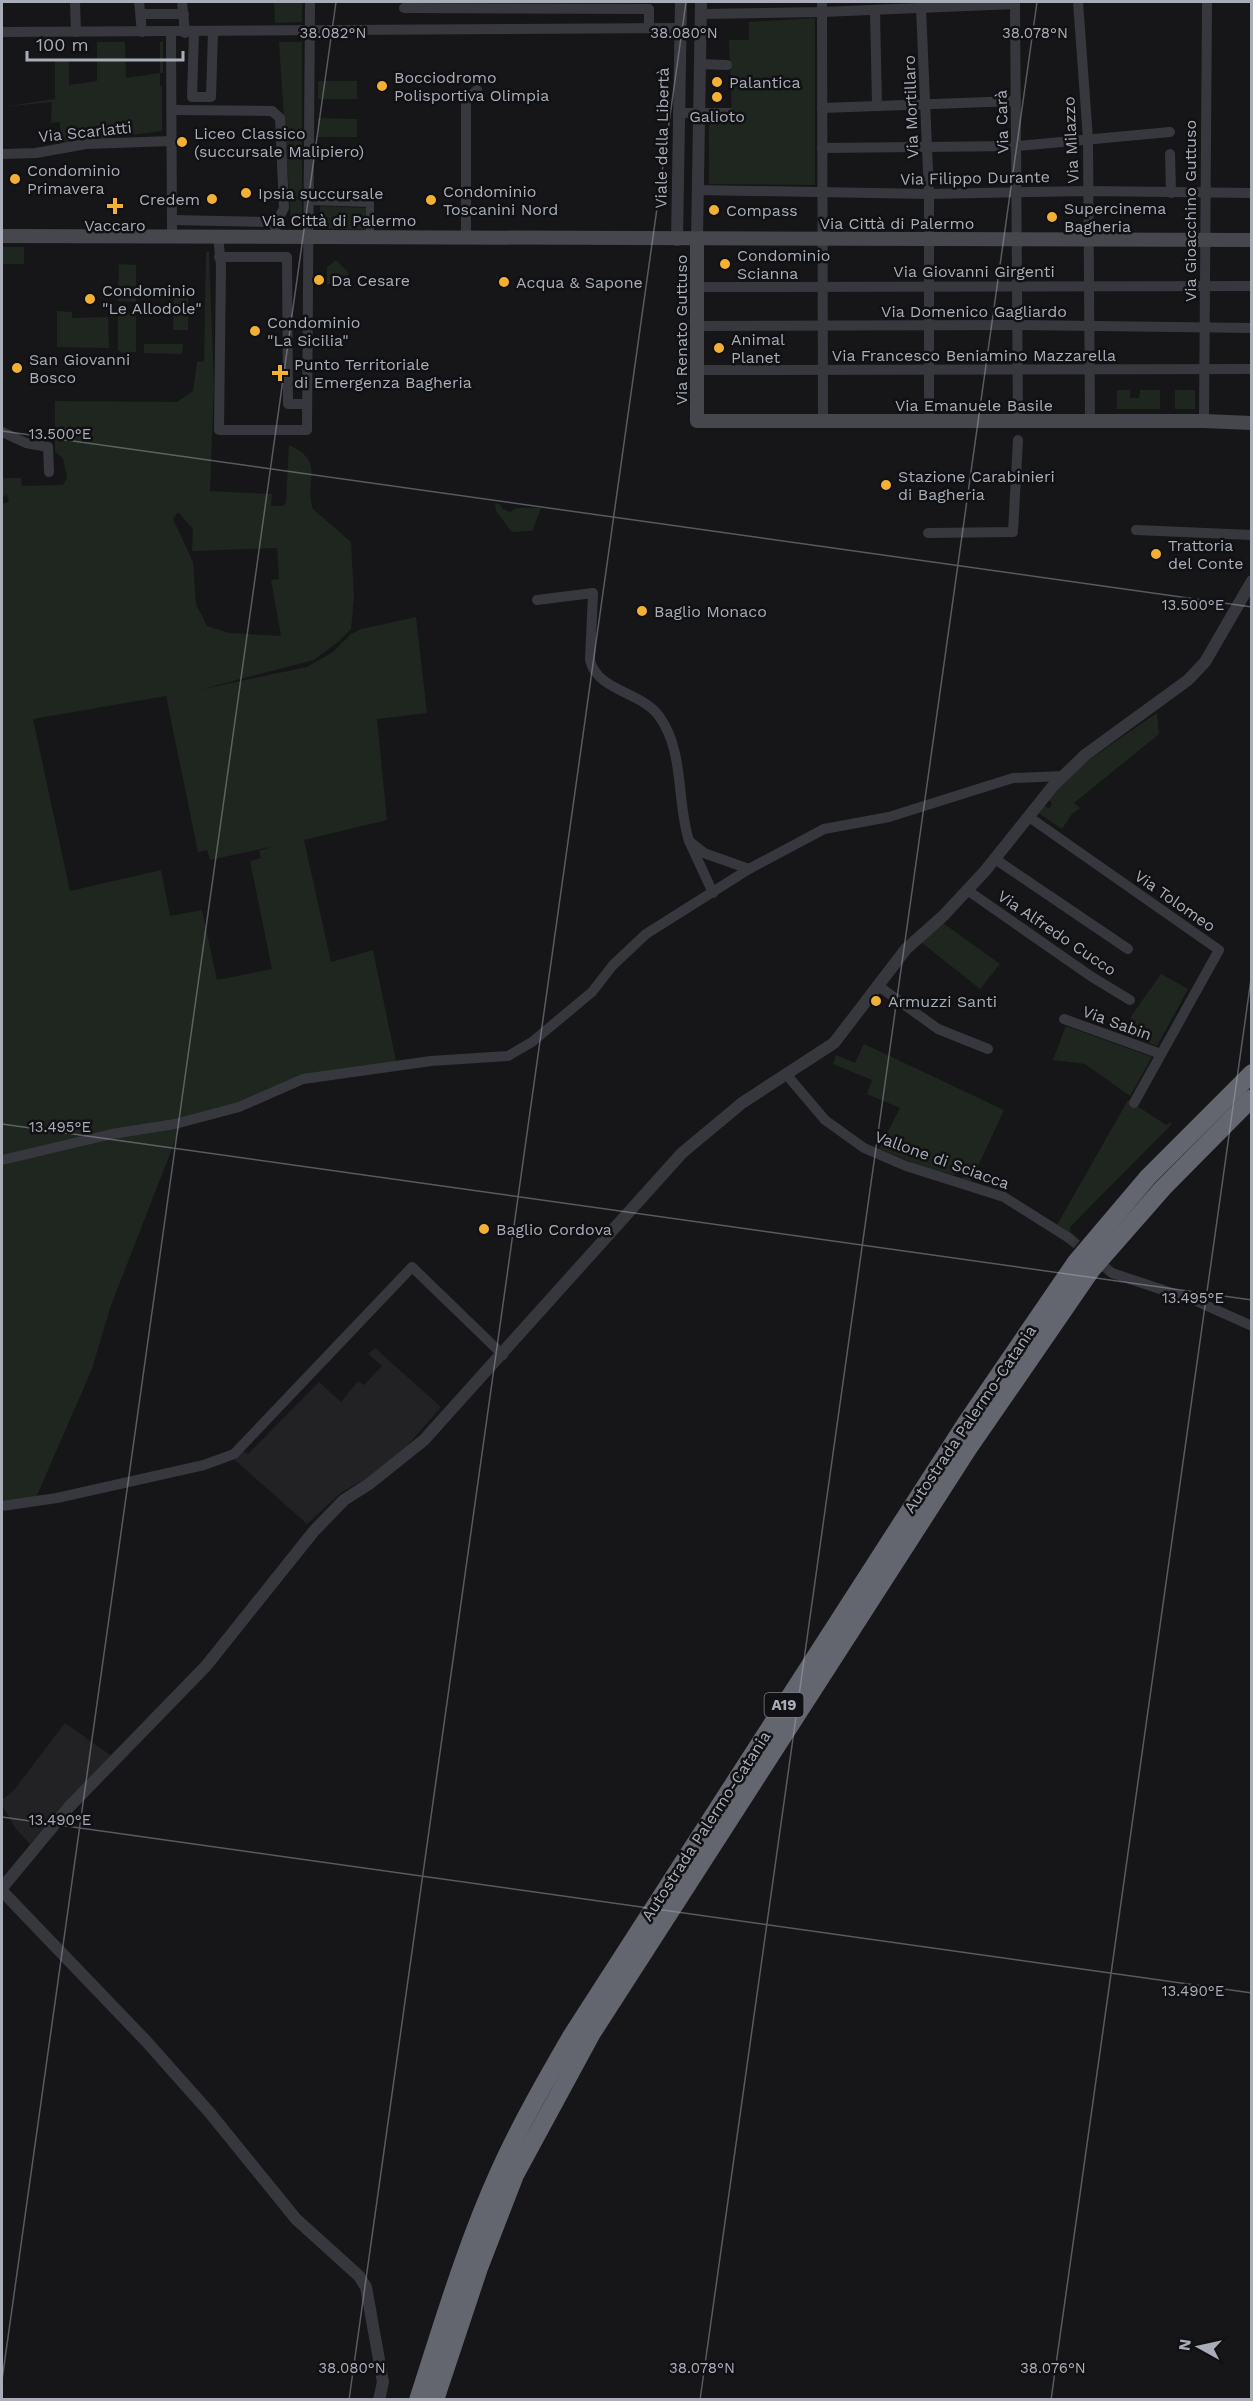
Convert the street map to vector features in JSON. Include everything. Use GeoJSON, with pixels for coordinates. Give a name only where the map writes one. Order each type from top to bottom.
{"type":"FeatureCollection","features":[{"type":"Feature","properties":{"kind":"highway","name":"Autostrada Palermo-Catania"},"geometry":{"type":"LineString","coordinates":[[418,2400],[472,2241],[499,2173],[531,2108],[572,2035],[966,1423],[1076,1262],[1148,1177],[1251,1074]]}},
{"type":"Feature","properties":{"kind":"highway","name":"Autostrada Palermo-Catania"},"geometry":{"type":"LineString","coordinates":[[435,2400],[479,2268],[515,2175],[592,2033],[968,1449],[1092,1269],[1163,1188],[1251,1098]]}},
{"type":"Feature","properties":{"kind":"main road","name":"Via Città di Palermo"},"geometry":{"type":"LineString","coordinates":[[2,236],[218,236],[276,230],[308,236],[370,237],[677,240],[1251,240]]}},
{"type":"Feature","properties":{"kind":"main road","name":"Via Renato Guttuso"},"geometry":{"type":"LineString","coordinates":[[697,239],[697,421]]}},
{"type":"Feature","properties":{"kind":"main road","name":"Via Emanuele Basile"},"geometry":{"type":"LineString","coordinates":[[697,421],[1204,421],[1251,423]]}},
{"type":"Feature","properties":{"kind":"street"},"geometry":{"type":"LineString","coordinates":[[75,2],[76,32]]}},
{"type":"Feature","properties":{"kind":"street"},"geometry":{"type":"LineString","coordinates":[[139,2],[142,32]]}},
{"type":"Feature","properties":{"kind":"street"},"geometry":{"type":"LineString","coordinates":[[182,2],[189,32],[192,97],[212,97],[213,32]]}},
{"type":"Feature","properties":{"kind":"street"},"geometry":{"type":"LineString","coordinates":[[218,236],[219,430],[307,430],[310,2]]}},
{"type":"Feature","properties":{"kind":"street","name":"Viale della Libertà"},"geometry":{"type":"LineString","coordinates":[[677,240],[681,2]]}},
{"type":"Feature","properties":{"kind":"street","name":"Via Milazzo"},"geometry":{"type":"LineString","coordinates":[[1077,2],[1088,139],[1091,286],[1090,421]]}},
{"type":"Feature","properties":{"kind":"street","name":"Via Gioacchino Guttuso"},"geometry":{"type":"LineString","coordinates":[[1204,421],[1207,2]]}},
{"type":"Feature","properties":{"kind":"street"},"geometry":{"type":"LineString","coordinates":[[697,239],[701,8],[822,7],[875,10],[1015,3]]}},
{"type":"Feature","properties":{"kind":"street","name":"Via Carà"},"geometry":{"type":"LineString","coordinates":[[1015,3],[1018,146],[1018,422]]}},
{"type":"Feature","properties":{"kind":"street"},"geometry":{"type":"LineString","coordinates":[[403,29],[404,5],[649,9],[649,28]]}},
{"type":"Feature","properties":{"kind":"street"},"geometry":{"type":"LineString","coordinates":[[483,5],[483,28]]}},
{"type":"Feature","properties":{"kind":"street"},"geometry":{"type":"LineString","coordinates":[[822,7],[823,422]]}},
{"type":"Feature","properties":{"kind":"street","name":"Via Mortillaro"},"geometry":{"type":"LineString","coordinates":[[921,8],[929,194],[927,286],[929,421]]}},
{"type":"Feature","properties":{"kind":"street"},"geometry":{"type":"LineString","coordinates":[[875,10],[877,106]]}},
{"type":"Feature","properties":{"kind":"street"},"geometry":{"type":"LineString","coordinates":[[141,14],[184,14]]}},
{"type":"Feature","properties":{"kind":"street"},"geometry":{"type":"LineString","coordinates":[[2,32],[310,32],[483,28],[680,28]]}},
{"type":"Feature","properties":{"kind":"street"},"geometry":{"type":"LineString","coordinates":[[171,32],[172,235]]}},
{"type":"Feature","properties":{"kind":"street"},"geometry":{"type":"LineString","coordinates":[[700,64],[726,64]]}},
{"type":"Feature","properties":{"kind":"street"},"geometry":{"type":"LineString","coordinates":[[466,237],[466,100],[477,90]]}},
{"type":"Feature","properties":{"kind":"street"},"geometry":{"type":"LineString","coordinates":[[822,108],[1016,101]]}},
{"type":"Feature","properties":{"kind":"street"},"geometry":{"type":"LineString","coordinates":[[172,110],[272,111],[280,118],[284,208],[276,230],[269,222],[172,220]]}},
{"type":"Feature","properties":{"kind":"street"},"geometry":{"type":"LineString","coordinates":[[679,113],[730,113]]}},
{"type":"Feature","properties":{"kind":"street"},"geometry":{"type":"LineString","coordinates":[[822,147],[1018,146],[1170,132]]}},
{"type":"Feature","properties":{"kind":"street","name":"Via Scarlatti"},"geometry":{"type":"LineString","coordinates":[[2,154],[36,153],[86,144],[172,141]]}},
{"type":"Feature","properties":{"kind":"street"},"geometry":{"type":"LineString","coordinates":[[1170,154],[1171,193]]}},
{"type":"Feature","properties":{"kind":"street","name":"Via Filippo Durante"},"geometry":{"type":"LineString","coordinates":[[698,190],[929,194],[1089,191],[1251,194]]}},
{"type":"Feature","properties":{"kind":"street"},"geometry":{"type":"LineString","coordinates":[[308,201],[370,203],[370,237]]}},
{"type":"Feature","properties":{"kind":"street"},"geometry":{"type":"LineString","coordinates":[[219,257],[287,257],[288,404],[307,404]]}},
{"type":"Feature","properties":{"kind":"street","name":"Via Giovanni Girgenti"},"geometry":{"type":"LineString","coordinates":[[697,287],[1251,286]]}},
{"type":"Feature","properties":{"kind":"street"},"geometry":{"type":"LineString","coordinates":[[287,289],[307,289]]}},
{"type":"Feature","properties":{"kind":"street","name":"Via Domenico Gagliardo"},"geometry":{"type":"LineString","coordinates":[[697,326],[1018,325],[1251,328]]}},
{"type":"Feature","properties":{"kind":"street","name":"Via Francesco Beniamino Mazzarella"},"geometry":{"type":"LineString","coordinates":[[697,370],[1251,369]]}},
{"type":"Feature","properties":{"kind":"street"},"geometry":{"type":"LineString","coordinates":[[288,372],[307,372]]}},
{"type":"Feature","properties":{"kind":"street"},"geometry":{"type":"LineString","coordinates":[[2,432],[26,443],[48,447],[49,472]]}},
{"type":"Feature","properties":{"kind":"street"},"geometry":{"type":"LineString","coordinates":[[928,532],[1013,532],[1018,440]]}},
{"type":"Feature","properties":{"kind":"street"},"geometry":{"type":"LineString","coordinates":[[1136,530],[1251,535]]}},
{"type":"Feature","properties":{"kind":"street"},"geometry":{"type":"LineString","coordinates":[[379,2400],[383,2382],[366,2287],[359,2276],[296,2219],[210,2113],[146,2041],[2,1890],[69,1807],[206,1666],[314,1531],[344,1500],[369,1484],[424,1440],[503,1355],[682,1153],[742,1103],[834,1043],[906,949],[967,890],[1063,776],[1085,755],[1188,680],[1206,662],[1251,581]]}},
{"type":"Feature","properties":{"kind":"street"},"geometry":{"type":"LineString","coordinates":[[537,600],[592,593],[592,669],[599,678],[644,703],[658,715],[667,730],[676,755],[683,823],[701,872],[714,893]]}},
{"type":"Feature","properties":{"kind":"street"},"geometry":{"type":"LineString","coordinates":[[2,1160],[112,1134],[175,1124],[239,1107],[303,1079],[431,1061],[508,1056],[532,1042],[592,992],[613,965],[646,934],[749,869],[824,829],[889,817],[1013,778],[1063,776]]}},
{"type":"Feature","properties":{"kind":"street","name":"Via Tolomeo"},"geometry":{"type":"LineString","coordinates":[[1029,817],[1219,950],[1134,1103]]}},
{"type":"Feature","properties":{"kind":"street"},"geometry":{"type":"LineString","coordinates":[[689,841],[710,856],[749,869]]}},
{"type":"Feature","properties":{"kind":"street"},"geometry":{"type":"LineString","coordinates":[[701,872],[700,861],[705,856],[710,856]]}},
{"type":"Feature","properties":{"kind":"street"},"geometry":{"type":"LineString","coordinates":[[995,859],[1128,949]]}},
{"type":"Feature","properties":{"kind":"street","name":"Via Alfredo Cucco"},"geometry":{"type":"LineString","coordinates":[[967,890],[1092,977],[1130,1000]]}},
{"type":"Feature","properties":{"kind":"street"},"geometry":{"type":"LineString","coordinates":[[877,985],[938,1029],[988,1049]]}},
{"type":"Feature","properties":{"kind":"street","name":"Via Sabin"},"geometry":{"type":"LineString","coordinates":[[1064,1019],[1161,1054]]}},
{"type":"Feature","properties":{"kind":"street","name":"Vallone di Sciacca"},"geometry":{"type":"LineString","coordinates":[[786,1074],[825,1120],[864,1148],[906,1166],[1004,1197],[1069,1238]]}},
{"type":"Feature","properties":{"kind":"street"},"geometry":{"type":"LineString","coordinates":[[2,1506],[57,1498],[204,1465],[234,1454],[412,1267],[503,1355]]}},
{"type":"Feature","properties":{"kind":"street"},"geometry":{"type":"LineString","coordinates":[[1112,1273],[1196,1301],[1251,1326]]}},
{"type":"Feature","properties":{"kind":"shaded area"},"geometry":{"type":"Polygon","coordinates":[[[274,2],[302,2],[302,22],[275,23],[274,2]]]}},
{"type":"Feature","properties":{"kind":"shaded area"},"geometry":{"type":"Polygon","coordinates":[[[815,18],[815,185],[709,184],[709,120],[726,121],[732,115],[729,40],[749,40],[749,22],[815,18]]]}},
{"type":"Feature","properties":{"kind":"shaded area"},"geometry":{"type":"Polygon","coordinates":[[[97,42],[125,42],[126,78],[160,73],[162,131],[60,144],[60,122],[51,123],[52,102],[2,107],[55,99],[55,59],[69,59],[69,85],[97,81],[97,42]]]}},
{"type":"Feature","properties":{"kind":"shaded area"},"geometry":{"type":"Polygon","coordinates":[[[160,42],[163,42],[163,73],[160,73],[160,42]]]}},
{"type":"Feature","properties":{"kind":"shaded area"},"geometry":{"type":"Polygon","coordinates":[[[279,42],[302,42],[302,224],[299,228],[296,228],[296,222],[291,222],[279,42]]]}},
{"type":"Feature","properties":{"kind":"shaded area"},"geometry":{"type":"Polygon","coordinates":[[[318,81],[357,81],[357,99],[318,99],[318,81]]]}},
{"type":"Feature","properties":{"kind":"shaded area"},"geometry":{"type":"Polygon","coordinates":[[[318,118],[357,119],[357,137],[318,137],[318,118]]]}},
{"type":"Feature","properties":{"kind":"shaded area"},"geometry":{"type":"Polygon","coordinates":[[[320,206],[367,208],[367,230],[322,228],[319,224],[320,206]]]}},
{"type":"Feature","properties":{"kind":"shaded area"},"geometry":{"type":"Polygon","coordinates":[[[2,247],[24,247],[24,264],[2,264],[2,247]]]}},
{"type":"Feature","properties":{"kind":"shaded area"},"geometry":{"type":"Polygon","coordinates":[[[209,251],[214,385],[210,491],[272,494],[271,506],[283,506],[286,502],[289,445],[301,451],[311,465],[310,489],[313,509],[351,542],[354,597],[351,629],[314,660],[202,689],[307,667],[333,652],[351,634],[361,629],[416,617],[427,713],[377,719],[387,820],[304,840],[331,962],[373,950],[397,1066],[303,1079],[180,1128],[110,1308],[92,1369],[34,1502],[2,1506],[2,504],[9,502],[7,495],[2,497],[2,478],[21,478],[22,486],[63,485],[67,478],[63,458],[55,452],[55,401],[177,402],[193,391],[197,362],[204,361],[206,252],[209,251]],[[178,512],[173,519],[193,562],[196,604],[207,626],[229,633],[281,636],[271,580],[279,579],[277,548],[192,551],[193,529],[178,512]],[[166,696],[33,719],[70,891],[161,870],[170,916],[202,910],[217,980],[272,969],[250,861],[261,858],[259,851],[274,846],[210,860],[207,850],[198,852],[166,696]]]}},
{"type":"Feature","properties":{"kind":"shaded area"},"geometry":{"type":"Polygon","coordinates":[[[336,260],[349,273],[343,284],[327,284],[327,267],[336,260]]]}},
{"type":"Feature","properties":{"kind":"shaded area"},"geometry":{"type":"Polygon","coordinates":[[[119,264],[136,265],[136,302],[118,301],[119,264]]]}},
{"type":"Feature","properties":{"kind":"shaded area"},"geometry":{"type":"Polygon","coordinates":[[[174,289],[188,289],[188,330],[173,330],[174,289]]]}},
{"type":"Feature","properties":{"kind":"shaded area"},"geometry":{"type":"Polygon","coordinates":[[[57,311],[72,312],[72,318],[108,317],[109,348],[57,347],[57,311]]]}},
{"type":"Feature","properties":{"kind":"shaded area"},"geometry":{"type":"Polygon","coordinates":[[[118,313],[136,314],[136,352],[122,353],[118,350],[118,313]]]}},
{"type":"Feature","properties":{"kind":"shaded area"},"geometry":{"type":"Polygon","coordinates":[[[144,344],[183,344],[182,354],[144,353],[144,344]]]}},
{"type":"Feature","properties":{"kind":"shaded area"},"geometry":{"type":"Polygon","coordinates":[[[1117,390],[1130,390],[1130,398],[1139,398],[1140,390],[1160,390],[1160,409],[1117,409],[1117,390]]]}},
{"type":"Feature","properties":{"kind":"shaded area"},"geometry":{"type":"Polygon","coordinates":[[[1175,390],[1195,390],[1195,409],[1175,409],[1175,390]]]}},
{"type":"Feature","properties":{"kind":"shaded area"},"geometry":{"type":"Polygon","coordinates":[[[495,504],[500,504],[503,509],[510,512],[516,508],[541,508],[532,531],[512,532],[496,511],[495,504]]]}},
{"type":"Feature","properties":{"kind":"shaded area"},"geometry":{"type":"Polygon","coordinates":[[[1157,713],[1159,734],[1074,803],[1080,808],[1071,815],[1062,829],[1037,812],[1044,806],[1049,808],[1052,804],[1049,800],[1074,770],[1157,713]]]}},
{"type":"Feature","properties":{"kind":"shaded area"},"geometry":{"type":"Polygon","coordinates":[[[943,923],[1000,964],[980,989],[921,942],[943,923]]]}},
{"type":"Feature","properties":{"kind":"shaded area"},"geometry":{"type":"Polygon","coordinates":[[[1161,974],[1188,989],[1157,1046],[1125,1034],[1132,1015],[1161,974]]]}},
{"type":"Feature","properties":{"kind":"shaded area"},"geometry":{"type":"Polygon","coordinates":[[[1066,1026],[1152,1057],[1130,1096],[1085,1064],[1053,1060],[1066,1026]]]}},
{"type":"Feature","properties":{"kind":"shaded area"},"geometry":{"type":"Polygon","coordinates":[[[864,1044],[1004,1110],[971,1181],[962,1179],[964,1173],[959,1170],[954,1175],[926,1168],[879,1149],[900,1108],[867,1094],[872,1080],[833,1064],[836,1055],[855,1063],[864,1044]]]}},
{"type":"Feature","properties":{"kind":"shaded area"},"geometry":{"type":"Polygon","coordinates":[[[1128,1100],[1166,1125],[1170,1122],[1172,1124],[1070,1227],[1072,1236],[1057,1225],[1128,1100]]]}},
{"type":"Feature","properties":{"kind":"shaded area"},"geometry":{"type":"Polygon","coordinates":[[[375,1348],[441,1407],[407,1446],[366,1479],[342,1492],[307,1524],[235,1460],[242,1451],[248,1454],[319,1382],[341,1402],[358,1381],[364,1385],[382,1366],[368,1354],[375,1348]]]}},
{"type":"Feature","properties":{"kind":"shaded area"},"geometry":{"type":"Polygon","coordinates":[[[65,1723],[113,1757],[65,1803],[30,1844],[16,1829],[2,1805],[2,1800],[14,1790],[65,1723]]]}},
{"type":"Feature","properties":{"kind":"tunnel"},"geometry":{"type":"LineString","coordinates":[[1069,1238],[1112,1273]]}},
{"type":"Feature","properties":{"kind":"place","name":"Palantica"},"geometry":{"type":"Point","coordinates":[717,82]}},
{"type":"Feature","properties":{"kind":"place","name":"Bocciodromo Polisportiva Olimpia"},"geometry":{"type":"Point","coordinates":[382,86]}},
{"type":"Feature","properties":{"kind":"place","name":"Galioto"},"geometry":{"type":"Point","coordinates":[717,97]}},
{"type":"Feature","properties":{"kind":"place","name":"Liceo Classico (succursale Malipiero)"},"geometry":{"type":"Point","coordinates":[182,142]}},
{"type":"Feature","properties":{"kind":"place","name":"Condominio Primavera"},"geometry":{"type":"Point","coordinates":[15,179]}},
{"type":"Feature","properties":{"kind":"place","name":"Ipsia succursale"},"geometry":{"type":"Point","coordinates":[246,193]}},
{"type":"Feature","properties":{"kind":"place","name":"Credem"},"geometry":{"type":"Point","coordinates":[212,199]}},
{"type":"Feature","properties":{"kind":"place","name":"Condominio Toscanini Nord"},"geometry":{"type":"Point","coordinates":[431,200]}},
{"type":"Feature","properties":{"kind":"place","name":"Vaccaro"},"geometry":{"type":"Point","coordinates":[115,206]}},
{"type":"Feature","properties":{"kind":"place","name":"Compass"},"geometry":{"type":"Point","coordinates":[714,210]}},
{"type":"Feature","properties":{"kind":"place","name":"Supercinema Bagheria"},"geometry":{"type":"Point","coordinates":[1052,217]}},
{"type":"Feature","properties":{"kind":"place","name":"Condominio Scianna"},"geometry":{"type":"Point","coordinates":[725,264]}},
{"type":"Feature","properties":{"kind":"place","name":"Da Cesare"},"geometry":{"type":"Point","coordinates":[319,280]}},
{"type":"Feature","properties":{"kind":"place","name":"Acqua & Sapone"},"geometry":{"type":"Point","coordinates":[504,282]}},
{"type":"Feature","properties":{"kind":"place","name":"Condominio \"Le Allodole\""},"geometry":{"type":"Point","coordinates":[90,299]}},
{"type":"Feature","properties":{"kind":"place","name":"Condominio \"La Sicilia\""},"geometry":{"type":"Point","coordinates":[255,331]}},
{"type":"Feature","properties":{"kind":"place","name":"Animal Planet"},"geometry":{"type":"Point","coordinates":[719,348]}},
{"type":"Feature","properties":{"kind":"place","name":"San Giovanni Bosco"},"geometry":{"type":"Point","coordinates":[17,368]}},
{"type":"Feature","properties":{"kind":"place","name":"Punto Territoriale di Emergenza Bagheria"},"geometry":{"type":"Point","coordinates":[280,373]}},
{"type":"Feature","properties":{"kind":"place","name":"Stazione Carabinieri di Bagheria"},"geometry":{"type":"Point","coordinates":[886,485]}},
{"type":"Feature","properties":{"kind":"place","name":"Trattoria del Conte"},"geometry":{"type":"Point","coordinates":[1156,554]}},
{"type":"Feature","properties":{"kind":"place","name":"Baglio Monaco"},"geometry":{"type":"Point","coordinates":[642,611]}},
{"type":"Feature","properties":{"kind":"place","name":"Armuzzi Santi"},"geometry":{"type":"Point","coordinates":[876,1001]}},
{"type":"Feature","properties":{"kind":"place","name":"Baglio Cordova"},"geometry":{"type":"Point","coordinates":[484,1229]}}]}
